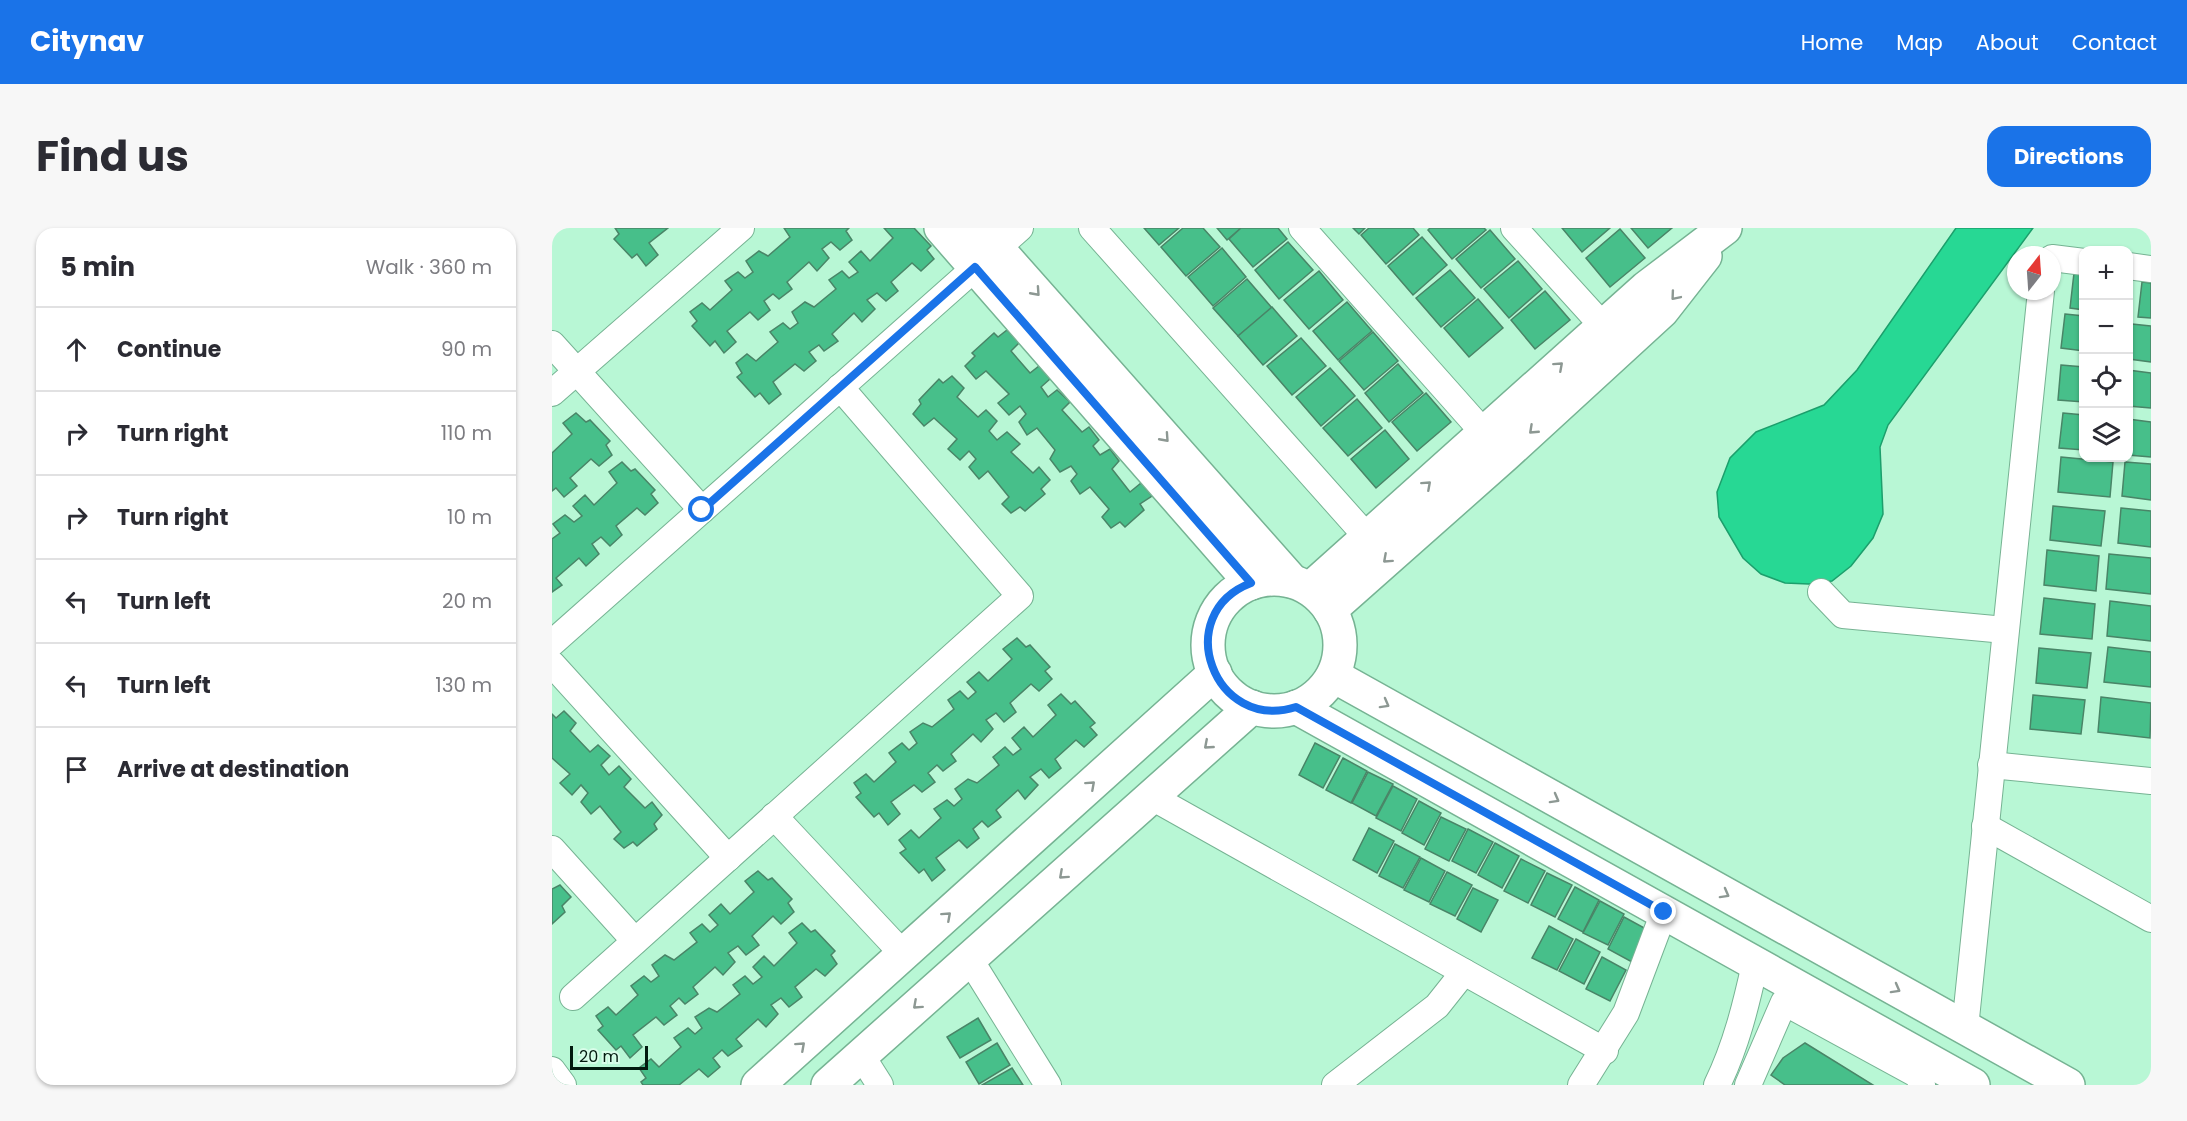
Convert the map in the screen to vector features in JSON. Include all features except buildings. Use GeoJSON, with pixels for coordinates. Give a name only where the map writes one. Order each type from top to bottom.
{"type":"FeatureCollection","features":[{"type":"Feature","properties":{"kind":"street"},"geometry":{"type":"LineString","coordinates":[[552,393],[741,228]]}},
{"type":"Feature","properties":{"kind":"street"},"geometry":{"type":"LineString","coordinates":[[941,228],[993,243],[1311,593],[1340,634],[1340,656],[1334,676],[1321,693],[1296,707],[1283,711],[1260,710],[1239,701],[1222,686],[1215,673],[1207,643],[1211,621],[1223,601],[1240,587],[1273,579],[1311,593]]}},
{"type":"Feature","properties":{"kind":"street"},"geometry":{"type":"LineString","coordinates":[[1092,228],[1368,538]]}},
{"type":"Feature","properties":{"kind":"street"},"geometry":{"type":"LineString","coordinates":[[1302,228],[1485,434]]}},
{"type":"Feature","properties":{"kind":"street"},"geometry":{"type":"LineString","coordinates":[[1514,228],[1603,326]]}},
{"type":"Feature","properties":{"kind":"street"},"geometry":{"type":"LineString","coordinates":[[1311,593],[1368,538],[1603,326],[1646,288],[1721,229]]}},
{"type":"Feature","properties":{"kind":"street"},"geometry":{"type":"LineString","coordinates":[[1311,593],[1505,455],[1662,311],[1690,278],[1721,229]]}},
{"type":"Feature","properties":{"kind":"street"},"geometry":{"type":"LineString","coordinates":[[552,644],[840,387],[993,243]]}},
{"type":"Feature","properties":{"kind":"street"},"geometry":{"type":"LineString","coordinates":[[993,243],[1251,583]]}},
{"type":"Feature","properties":{"kind":"street"},"geometry":{"type":"LineString","coordinates":[[2061,259],[2079,261]]}},
{"type":"Feature","properties":{"kind":"street"},"geometry":{"type":"LineString","coordinates":[[2133,267],[2151,269]]}},
{"type":"Feature","properties":{"kind":"street"},"geometry":{"type":"LineString","coordinates":[[1965,1028],[1984,826],[2040,300]]}},
{"type":"Feature","properties":{"kind":"street"},"geometry":{"type":"LineString","coordinates":[[552,344],[702,510]]}},
{"type":"Feature","properties":{"kind":"street"},"geometry":{"type":"LineString","coordinates":[[573,997],[1020,596],[840,387]]}},
{"type":"Feature","properties":{"kind":"street"},"geometry":{"type":"LineString","coordinates":[[1821,592],[1843,615],[2005,630]]}},
{"type":"Feature","properties":{"kind":"street"},"geometry":{"type":"LineString","coordinates":[[552,664],[728,858]]}},
{"type":"Feature","properties":{"kind":"street"},"geometry":{"type":"LineString","coordinates":[[758,1085],[1215,673]]}},
{"type":"Feature","properties":{"kind":"street"},"geometry":{"type":"LineString","coordinates":[[1334,676],[2068,1085]]}},
{"type":"Feature","properties":{"kind":"street"},"geometry":{"type":"LineString","coordinates":[[828,1085],[1252,706]]}},
{"type":"Feature","properties":{"kind":"street"},"geometry":{"type":"LineString","coordinates":[[1296,707],[1755,964],[1927,1080]]}},
{"type":"Feature","properties":{"kind":"street"},"geometry":{"type":"LineString","coordinates":[[1991,765],[2151,781]]}},
{"type":"Feature","properties":{"kind":"street"},"geometry":{"type":"LineString","coordinates":[[1150,796],[1605,1051]]}},
{"type":"Feature","properties":{"kind":"street"},"geometry":{"type":"LineString","coordinates":[[774,816],[904,955]]}},
{"type":"Feature","properties":{"kind":"street"},"geometry":{"type":"LineString","coordinates":[[1984,826],[2151,919]]}},
{"type":"Feature","properties":{"kind":"street"},"geometry":{"type":"LineString","coordinates":[[552,849],[635,941]]}},
{"type":"Feature","properties":{"kind":"street"},"geometry":{"type":"LineString","coordinates":[[1581,1085],[1605,1051],[1626,1013],[1664,912]]}},
{"type":"Feature","properties":{"kind":"street"},"geometry":{"type":"LineString","coordinates":[[969,958],[1048,1085]]}},
{"type":"Feature","properties":{"kind":"street"},"geometry":{"type":"LineString","coordinates":[[1717,1085],[1741,1022],[1755,964]]}},
{"type":"Feature","properties":{"kind":"street"},"geometry":{"type":"LineString","coordinates":[[1335,1085],[1437,1006],[1464,972]]}},
{"type":"Feature","properties":{"kind":"street"},"geometry":{"type":"LineString","coordinates":[[1748,1085],[1784,1002],[1927,1080],[1973,1085]]}},
{"type":"Feature","properties":{"kind":"street"},"geometry":{"type":"LineString","coordinates":[[861,1055],[879,1085]]}},
{"type":"Feature","properties":{"kind":"street"},"geometry":{"type":"LineString","coordinates":[[552,1070],[563,1085]]}},
{"type":"Feature","properties":{"kind":"shaded area"},"geometry":{"type":"Polygon","coordinates":[[[1956,228],[2033,228],[2020,246],[2007,246],[2007,263],[1888,425],[1880,447],[1883,514],[1873,538],[1851,566],[1832,581],[1809,584],[1785,583],[1761,574],[1743,558],[1719,517],[1717,492],[1730,458],[1756,432],[1824,405],[1857,370],[1956,228]]]}},
{"type":"Feature","properties":{"kind":"route"},"geometry":{"type":"LineString","coordinates":[[702,510],[975,267],[1251,583],[1240,587],[1223,601],[1211,621],[1207,643],[1211,666],[1222,686],[1239,701],[1260,710],[1283,711],[1296,707],[1664,912]]}}]}
